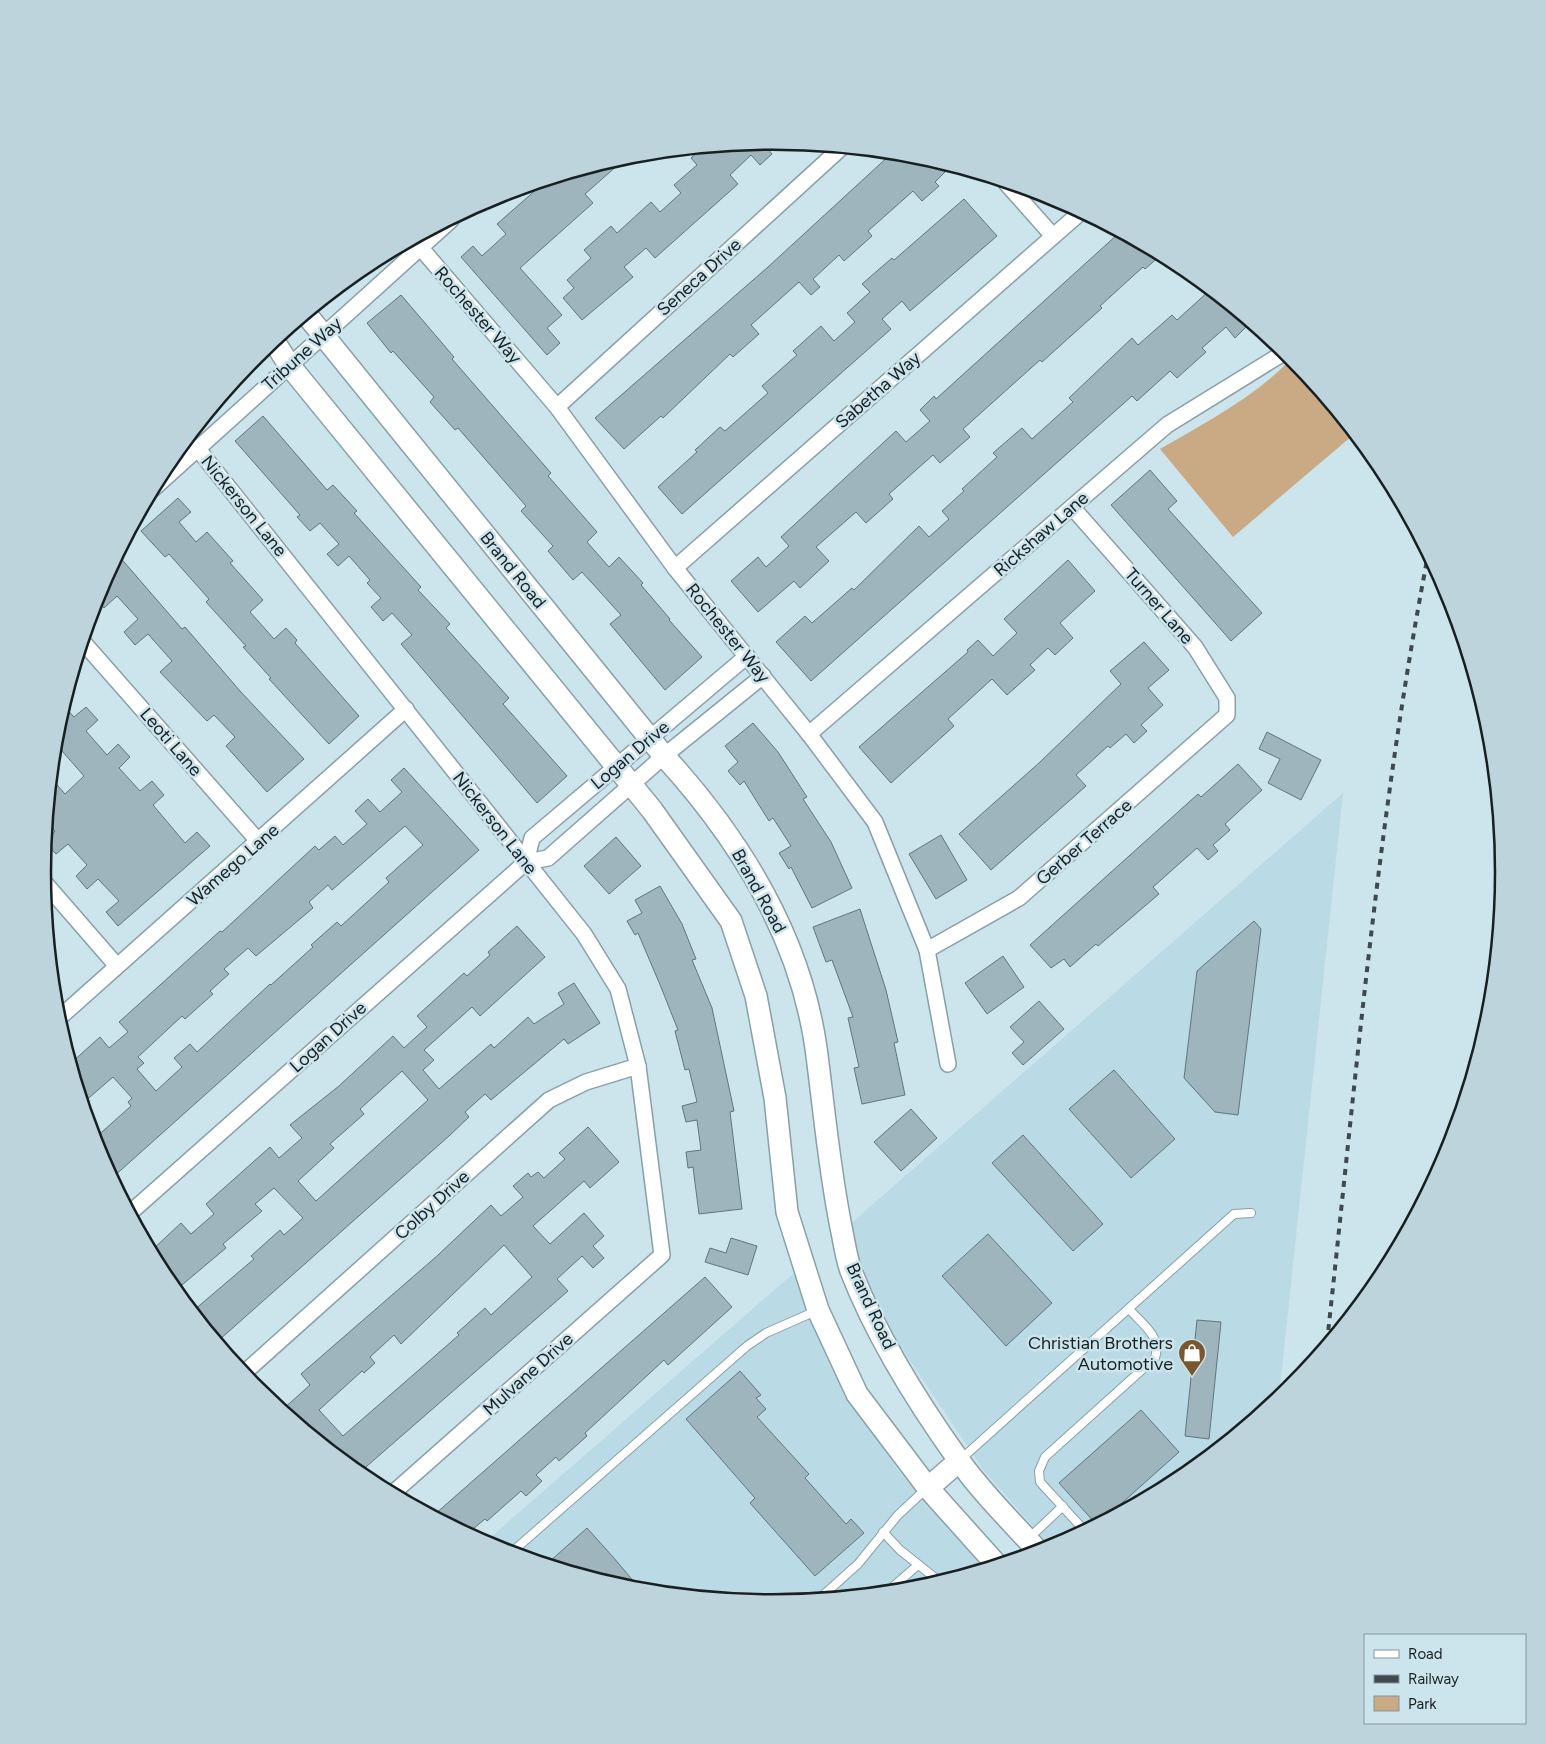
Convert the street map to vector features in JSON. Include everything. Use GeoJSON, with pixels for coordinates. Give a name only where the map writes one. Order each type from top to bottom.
{"type":"FeatureCollection","features":[{"type":"Feature","properties":{"kind":"main road","name":"Brand Road"},"geometry":{"type":"LineString","coordinates":[[310,319],[664,756],[692,786],[751,868],[777,916],[801,978],[816,1045],[834,1192],[850,1269],[911,1388],[959,1461],[1031,1545]]}},
{"type":"Feature","properties":{"kind":"main road"},"geometry":{"type":"LineString","coordinates":[[278,347],[289,364],[631,784],[731,921],[756,996],[775,1098],[787,1212],[818,1310],[857,1394],[928,1488],[992,1559]]}},
{"type":"Feature","properties":{"kind":"main road"},"geometry":{"type":"LineString","coordinates":[[928,1488],[959,1461]]}},
{"type":"Feature","properties":{"kind":"street","name":"Seneca Drive"},"geometry":{"type":"LineString","coordinates":[[557,407],[836,153]]}},
{"type":"Feature","properties":{"kind":"street"},"geometry":{"type":"LineString","coordinates":[[1014,192],[1053,236]]}},
{"type":"Feature","properties":{"kind":"street","name":"Sabetha Way"},"geometry":{"type":"LineString","coordinates":[[675,568],[1075,217]]}},
{"type":"Feature","properties":{"kind":"street","name":"Tribune Way"},"geometry":{"type":"LineString","coordinates":[[173,472],[289,364],[432,236]]}},
{"type":"Feature","properties":{"kind":"street","name":"Rochester Way"},"geometry":{"type":"LineString","coordinates":[[420,247],[557,407],[675,568],[809,734],[875,822],[927,950],[948,1064]]}},
{"type":"Feature","properties":{"kind":"street","name":"Rickshaw Lane"},"geometry":{"type":"LineString","coordinates":[[809,734],[1167,425],[1277,357]]}},
{"type":"Feature","properties":{"kind":"street","name":"Nickerson Lane"},"geometry":{"type":"LineString","coordinates":[[198,449],[584,934],[618,990],[638,1066],[662,1256]]}},
{"type":"Feature","properties":{"kind":"street","name":"Turner Lane"},"geometry":{"type":"LineString","coordinates":[[1072,507],[1195,647],[1227,698],[1227,715]]}},
{"type":"Feature","properties":{"kind":"street","name":"Leoti Lane"},"geometry":{"type":"LineString","coordinates":[[88,647],[258,842]]}},
{"type":"Feature","properties":{"kind":"street","name":"Logan Drive"},"geometry":{"type":"LineString","coordinates":[[526,862],[532,838],[747,656]]}},
{"type":"Feature","properties":{"kind":"street","name":"Logan Drive"},"geometry":{"type":"LineString","coordinates":[[135,1208],[526,862],[548,858],[664,756],[763,676]]}},
{"type":"Feature","properties":{"kind":"street","name":"Wamego Lane"},"geometry":{"type":"LineString","coordinates":[[65,1013],[406,710]]}},
{"type":"Feature","properties":{"kind":"street","name":"Gerber Terrace"},"geometry":{"type":"LineString","coordinates":[[927,950],[1019,898],[1227,715]]}},
{"type":"Feature","properties":{"kind":"street"},"geometry":{"type":"LineString","coordinates":[[52,891],[117,966]]}},
{"type":"Feature","properties":{"kind":"street","name":"Colby Drive"},"geometry":{"type":"LineString","coordinates":[[249,1368],[549,1100],[586,1082],[638,1066]]}},
{"type":"Feature","properties":{"kind":"street","name":"Mulvane Drive"},"geometry":{"type":"LineString","coordinates":[[398,1488],[662,1256]]}},
{"type":"Feature","properties":{"kind":"lane"},"geometry":{"type":"LineString","coordinates":[[959,1461],[1234,1214],[1252,1213]]}},
{"type":"Feature","properties":{"kind":"lane"},"geometry":{"type":"LineString","coordinates":[[1079,1525],[1040,1482],[1039,1471],[1046,1458],[1155,1358],[1158,1348],[1157,1340],[1129,1309]]}},
{"type":"Feature","properties":{"kind":"lane"},"geometry":{"type":"LineString","coordinates":[[518,1547],[747,1346],[766,1333],[818,1310]]}},
{"type":"Feature","properties":{"kind":"lane"},"geometry":{"type":"LineString","coordinates":[[827,1591],[858,1564],[898,1515],[928,1488]]}},
{"type":"Feature","properties":{"kind":"lane"},"geometry":{"type":"LineString","coordinates":[[1033,1545],[1062,1506]]}},
{"type":"Feature","properties":{"kind":"lane"},"geometry":{"type":"LineString","coordinates":[[883,1532],[932,1576]]}},
{"type":"Feature","properties":{"kind":"lane"},"geometry":{"type":"LineString","coordinates":[[897,1583],[918,1565]]}},
{"type":"Feature","properties":{"kind":"shaded area"},"geometry":{"type":"Polygon","coordinates":[[[1343,793],[1280,1385],[1249,1415],[1212,1445],[1134,1497],[1045,1540],[984,1471],[880,1316],[847,1227],[1343,793]]]}},
{"type":"Feature","properties":{"kind":"shaded area"},"geometry":{"type":"Polygon","coordinates":[[[794,1273],[839,1381],[897,1469],[979,1563],[914,1580],[867,1588],[773,1594],[726,1592],[679,1588],[632,1580],[586,1569],[491,1536],[794,1273]]]}},
{"type":"Feature","properties":{"kind":"green space"},"geometry":{"type":"Polygon","coordinates":[[[1285,365],[1316,396],[1350,438],[1233,537],[1160,449],[1246,397],[1285,365]]]}},
{"type":"Feature","properties":{"kind":"building"},"geometry":{"type":"Polygon","coordinates":[[[769,150],[772,154],[760,165],[751,155],[730,175],[738,184],[655,258],[646,248],[624,267],[633,277],[582,320],[563,298],[574,288],[567,280],[591,258],[584,250],[611,226],[617,233],[651,202],[660,212],[681,193],[674,185],[697,165],[691,158],[695,155],[726,152],[769,150]]]}},
{"type":"Feature","properties":{"kind":"building"},"geometry":{"type":"Polygon","coordinates":[[[885,159],[945,172],[935,182],[939,186],[922,201],[913,191],[868,231],[872,236],[844,261],[839,255],[813,279],[820,287],[811,295],[799,282],[751,325],[759,334],[733,357],[730,354],[663,418],[661,416],[624,449],[595,418],[768,267],[885,159]]]}},
{"type":"Feature","properties":{"kind":"building"},"geometry":{"type":"Polygon","coordinates":[[[614,168],[585,194],[593,203],[520,268],[562,315],[547,328],[560,343],[547,355],[461,257],[473,246],[482,256],[506,234],[497,224],[534,192],[614,168]]]}},
{"type":"Feature","properties":{"kind":"building"},"geometry":{"type":"Polygon","coordinates":[[[964,199],[997,236],[910,311],[902,301],[882,319],[891,329],[682,514],[658,487],[697,452],[695,450],[720,427],[725,431],[768,393],[762,386],[797,355],[793,351],[821,326],[834,341],[855,322],[847,313],[870,292],[862,284],[892,258],[894,260],[964,199]]]}},
{"type":"Feature","properties":{"kind":"building"},"geometry":{"type":"Polygon","coordinates":[[[1115,237],[1155,260],[1145,269],[1143,267],[1100,306],[1102,308],[1042,362],[1040,360],[963,429],[970,437],[940,463],[933,455],[889,494],[893,499],[866,523],[856,512],[816,547],[829,561],[800,588],[794,581],[758,612],[731,581],[758,557],[766,567],[789,546],[781,537],[896,431],[906,442],[930,421],[920,410],[934,396],[936,399],[1115,237]]]}},
{"type":"Feature","properties":{"kind":"building"},"geometry":{"type":"Polygon","coordinates":[[[1205,294],[1246,327],[1235,338],[1226,327],[1202,348],[1206,352],[1177,378],[1170,371],[1137,401],[1132,396],[811,681],[776,642],[805,616],[812,623],[852,588],[854,590],[919,526],[929,537],[949,519],[942,511],[964,491],[962,489],[997,457],[993,453],[1022,428],[1032,439],[1073,402],[1069,398],[1132,338],[1138,345],[1172,315],[1177,320],[1205,294]]]}},
{"type":"Feature","properties":{"kind":"building"},"geometry":{"type":"Polygon","coordinates":[[[401,295],[454,357],[452,359],[551,473],[548,476],[597,532],[587,542],[609,567],[619,557],[643,583],[641,585],[702,657],[665,690],[610,624],[621,615],[582,572],[573,580],[548,551],[553,546],[521,511],[526,506],[458,428],[455,430],[430,402],[434,397],[393,351],[391,353],[367,323],[401,295]]]}},
{"type":"Feature","properties":{"kind":"building"},"geometry":{"type":"Polygon","coordinates":[[[263,416],[327,490],[333,485],[357,511],[354,513],[421,587],[418,590],[450,624],[446,628],[509,698],[503,704],[567,776],[537,803],[401,644],[412,635],[392,613],[383,621],[371,607],[381,598],[367,583],[370,580],[349,556],[338,566],[327,554],[339,544],[320,523],[310,531],[297,517],[300,515],[235,441],[263,416]]]}},
{"type":"Feature","properties":{"kind":"building"},"geometry":{"type":"Polygon","coordinates":[[[1150,470],[1177,501],[1168,509],[1262,613],[1231,641],[1111,505],[1150,470]]]}},
{"type":"Feature","properties":{"kind":"building"},"geometry":{"type":"Polygon","coordinates":[[[178,498],[191,512],[179,522],[196,542],[207,532],[233,561],[230,563],[263,600],[250,612],[274,639],[286,628],[297,640],[295,643],[359,716],[329,744],[269,679],[271,678],[243,647],[246,646],[206,602],[209,599],[169,554],[165,557],[141,531],[178,498]]]}},
{"type":"Feature","properties":{"kind":"building"},"geometry":{"type":"Polygon","coordinates":[[[123,560],[182,629],[185,627],[240,691],[304,759],[267,792],[226,746],[235,737],[214,715],[207,721],[160,672],[172,661],[148,634],[135,645],[124,632],[138,619],[117,596],[104,608],[102,606],[106,596],[123,560]]]}},
{"type":"Feature","properties":{"kind":"building"},"geometry":{"type":"Polygon","coordinates":[[[1068,560],[1095,591],[1060,623],[1073,638],[1055,655],[1048,648],[1030,665],[1035,670],[1007,695],[992,679],[948,719],[954,726],[891,783],[859,747],[968,652],[967,650],[978,640],[993,656],[1017,633],[1004,619],[1068,560]]]}},
{"type":"Feature","properties":{"kind":"building"},"geometry":{"type":"Polygon","coordinates":[[[1144,642],[1169,670],[1148,688],[1163,705],[1141,725],[1147,731],[1134,743],[1126,734],[1110,748],[1108,746],[1076,775],[1086,786],[991,870],[959,834],[1039,763],[1121,684],[1110,671],[1144,642]]]}},
{"type":"Feature","properties":{"kind":"building"},"geometry":{"type":"Polygon","coordinates":[[[86,707],[98,720],[86,731],[107,755],[118,744],[130,757],[119,768],[140,791],[152,781],[164,795],[153,805],[185,843],[197,832],[210,846],[118,926],[106,912],[119,901],[98,879],[87,889],[76,876],[87,865],[68,844],[56,854],[52,850],[53,834],[55,831],[53,829],[56,784],[65,794],[84,776],[62,751],[70,712],[74,717],[86,707]]]}},
{"type":"Feature","properties":{"kind":"building"},"geometry":{"type":"Polygon","coordinates":[[[753,723],[778,752],[807,797],[803,799],[831,842],[852,888],[812,908],[791,867],[789,869],[779,853],[791,846],[773,818],[769,821],[744,781],[740,785],[728,771],[738,762],[725,746],[753,723]]]}},
{"type":"Feature","properties":{"kind":"building"},"geometry":{"type":"Polygon","coordinates":[[[1267,732],[1321,760],[1301,800],[1268,783],[1280,759],[1259,749],[1267,732]]]}},
{"type":"Feature","properties":{"kind":"building"},"geometry":{"type":"Polygon","coordinates":[[[1238,764],[1262,790],[1225,824],[1230,830],[1213,845],[1218,851],[1208,860],[1197,848],[1153,887],[1159,894],[1098,946],[1096,944],[1070,967],[1064,959],[1051,968],[1030,945],[1198,794],[1201,797],[1238,764]]]}},
{"type":"Feature","properties":{"kind":"building"},"geometry":{"type":"Polygon","coordinates":[[[404,768],[479,850],[118,1173],[101,1133],[131,1106],[128,1102],[132,1098],[113,1077],[88,1098],[76,1059],[100,1037],[109,1048],[128,1032],[119,1022],[220,931],[222,932],[315,846],[319,850],[335,836],[343,845],[367,824],[355,811],[368,799],[380,812],[402,792],[391,780],[404,768]],[[405,826],[332,890],[328,885],[309,902],[313,908],[256,956],[248,948],[224,969],[229,974],[210,991],[213,994],[185,1019],[182,1016],[138,1057],[144,1063],[137,1069],[156,1091],[182,1067],[174,1058],[190,1044],[197,1052],[313,947],[311,945],[337,922],[341,926],[389,882],[386,878],[423,845],[405,826]]]}},
{"type":"Feature","properties":{"kind":"building"},"geometry":{"type":"Polygon","coordinates":[[[941,835],[967,880],[936,899],[909,854],[941,835]]]}},
{"type":"Feature","properties":{"kind":"building"},"geometry":{"type":"Polygon","coordinates":[[[616,837],[641,866],[609,894],[584,866],[616,837]]]}},
{"type":"Feature","properties":{"kind":"building"},"geometry":{"type":"Polygon","coordinates":[[[660,886],[682,924],[696,959],[692,960],[712,1008],[734,1111],[730,1112],[742,1209],[699,1214],[693,1167],[688,1168],[686,1152],[701,1150],[697,1120],[686,1122],[682,1106],[697,1102],[689,1069],[685,1070],[675,1031],[678,1030],[661,987],[638,933],[635,935],[627,921],[642,913],[635,900],[660,886]]]}},
{"type":"Feature","properties":{"kind":"building"},"geometry":{"type":"Polygon","coordinates":[[[860,909],[886,990],[898,1042],[894,1043],[905,1095],[862,1104],[854,1068],[859,1067],[848,1018],[853,1017],[832,960],[826,962],[813,927],[860,909]]]}},
{"type":"Feature","properties":{"kind":"building"},"geometry":{"type":"Polygon","coordinates":[[[1254,921],[1261,929],[1238,1115],[1215,1112],[1184,1078],[1197,971],[1254,921]]]}},
{"type":"Feature","properties":{"kind":"building"},"geometry":{"type":"Polygon","coordinates":[[[517,926],[545,957],[480,1016],[472,1007],[424,1050],[434,1060],[423,1070],[439,1089],[491,1044],[494,1048],[528,1017],[534,1024],[564,1004],[558,993],[574,983],[600,1023],[568,1044],[564,1039],[491,1100],[485,1094],[465,1112],[469,1117],[449,1136],[222,1338],[197,1307],[254,1259],[251,1256],[280,1230],[284,1235],[303,1218],[274,1188],[255,1204],[262,1211],[223,1244],[226,1248],[182,1285],[156,1246],[181,1223],[191,1234],[214,1214],[206,1204],[270,1147],[279,1158],[302,1138],[290,1125],[339,1086],[393,1036],[404,1048],[427,1027],[417,1016],[464,973],[467,976],[490,955],[488,952],[517,926]],[[402,1071],[360,1109],[364,1114],[330,1144],[334,1148],[298,1181],[316,1201],[428,1100],[402,1071]]]}},
{"type":"Feature","properties":{"kind":"building"},"geometry":{"type":"Polygon","coordinates":[[[1003,956],[1024,987],[987,1014],[965,983],[1003,956]]]}},
{"type":"Feature","properties":{"kind":"building"},"geometry":{"type":"Polygon","coordinates":[[[1039,1001],[1064,1029],[1023,1065],[1012,1053],[1024,1042],[1010,1027],[1039,1001]]]}},
{"type":"Feature","properties":{"kind":"building"},"geometry":{"type":"Polygon","coordinates":[[[1114,1070],[1175,1139],[1131,1178],[1069,1109],[1114,1070]]]}},
{"type":"Feature","properties":{"kind":"building"},"geometry":{"type":"Polygon","coordinates":[[[911,1109],[937,1138],[901,1171],[874,1142],[911,1109]]]}},
{"type":"Feature","properties":{"kind":"building"},"geometry":{"type":"Polygon","coordinates":[[[588,1127],[619,1162],[590,1188],[584,1181],[533,1226],[550,1244],[584,1213],[604,1236],[593,1246],[604,1258],[593,1268],[582,1256],[557,1279],[568,1291],[365,1467],[334,1445],[287,1405],[310,1385],[301,1374],[437,1256],[491,1205],[501,1216],[523,1197],[513,1186],[528,1173],[531,1177],[538,1172],[544,1178],[565,1159],[559,1153],[588,1127]],[[504,1245],[401,1344],[394,1335],[370,1357],[375,1363],[364,1373],[362,1371],[319,1410],[343,1436],[459,1335],[457,1333],[485,1308],[491,1315],[532,1277],[504,1245]]]}},
{"type":"Feature","properties":{"kind":"building"},"geometry":{"type":"Polygon","coordinates":[[[1023,1135],[1103,1224],[1073,1251],[992,1163],[1023,1135]]]}},
{"type":"Feature","properties":{"kind":"building"},"geometry":{"type":"Polygon","coordinates":[[[988,1234],[1052,1303],[1006,1346],[942,1276],[988,1234]]]}},
{"type":"Feature","properties":{"kind":"building"},"geometry":{"type":"Polygon","coordinates":[[[731,1238],[757,1246],[748,1275],[705,1262],[710,1248],[726,1253],[731,1238]]]}},
{"type":"Feature","properties":{"kind":"building"},"geometry":{"type":"Polygon","coordinates":[[[705,1277],[732,1307],[668,1365],[664,1360],[585,1433],[587,1436],[559,1461],[556,1457],[536,1475],[542,1481],[526,1496],[521,1491],[487,1521],[485,1519],[474,1528],[439,1511],[705,1277]]]}},
{"type":"Feature","properties":{"kind":"building"},"geometry":{"type":"Polygon","coordinates":[[[1197,1320],[1221,1322],[1209,1439],[1185,1436],[1197,1320]]]}},
{"type":"Feature","properties":{"kind":"building"},"geometry":{"type":"Polygon","coordinates":[[[740,1371],[761,1395],[756,1398],[766,1409],[757,1417],[809,1474],[805,1478],[846,1524],[851,1519],[864,1533],[815,1576],[750,1503],[755,1498],[686,1419],[740,1371]]]}},
{"type":"Feature","properties":{"kind":"building"},"geometry":{"type":"Polygon","coordinates":[[[1141,1410],[1179,1452],[1121,1504],[1092,1519],[1059,1483],[1141,1410]]]}},
{"type":"Feature","properties":{"kind":"building"},"geometry":{"type":"Polygon","coordinates":[[[587,1528],[633,1580],[586,1569],[553,1559],[587,1528]]]}},
{"type":"Feature","properties":{"kind":"railway"},"geometry":{"type":"LineString","coordinates":[[1328,1333],[1382,849],[1410,653],[1426,566]]}},
{"type":"Feature","properties":{"kind":"place","name":"Christian Brothers Automotive"},"geometry":{"type":"Point","coordinates":[1192,1377]}}]}
